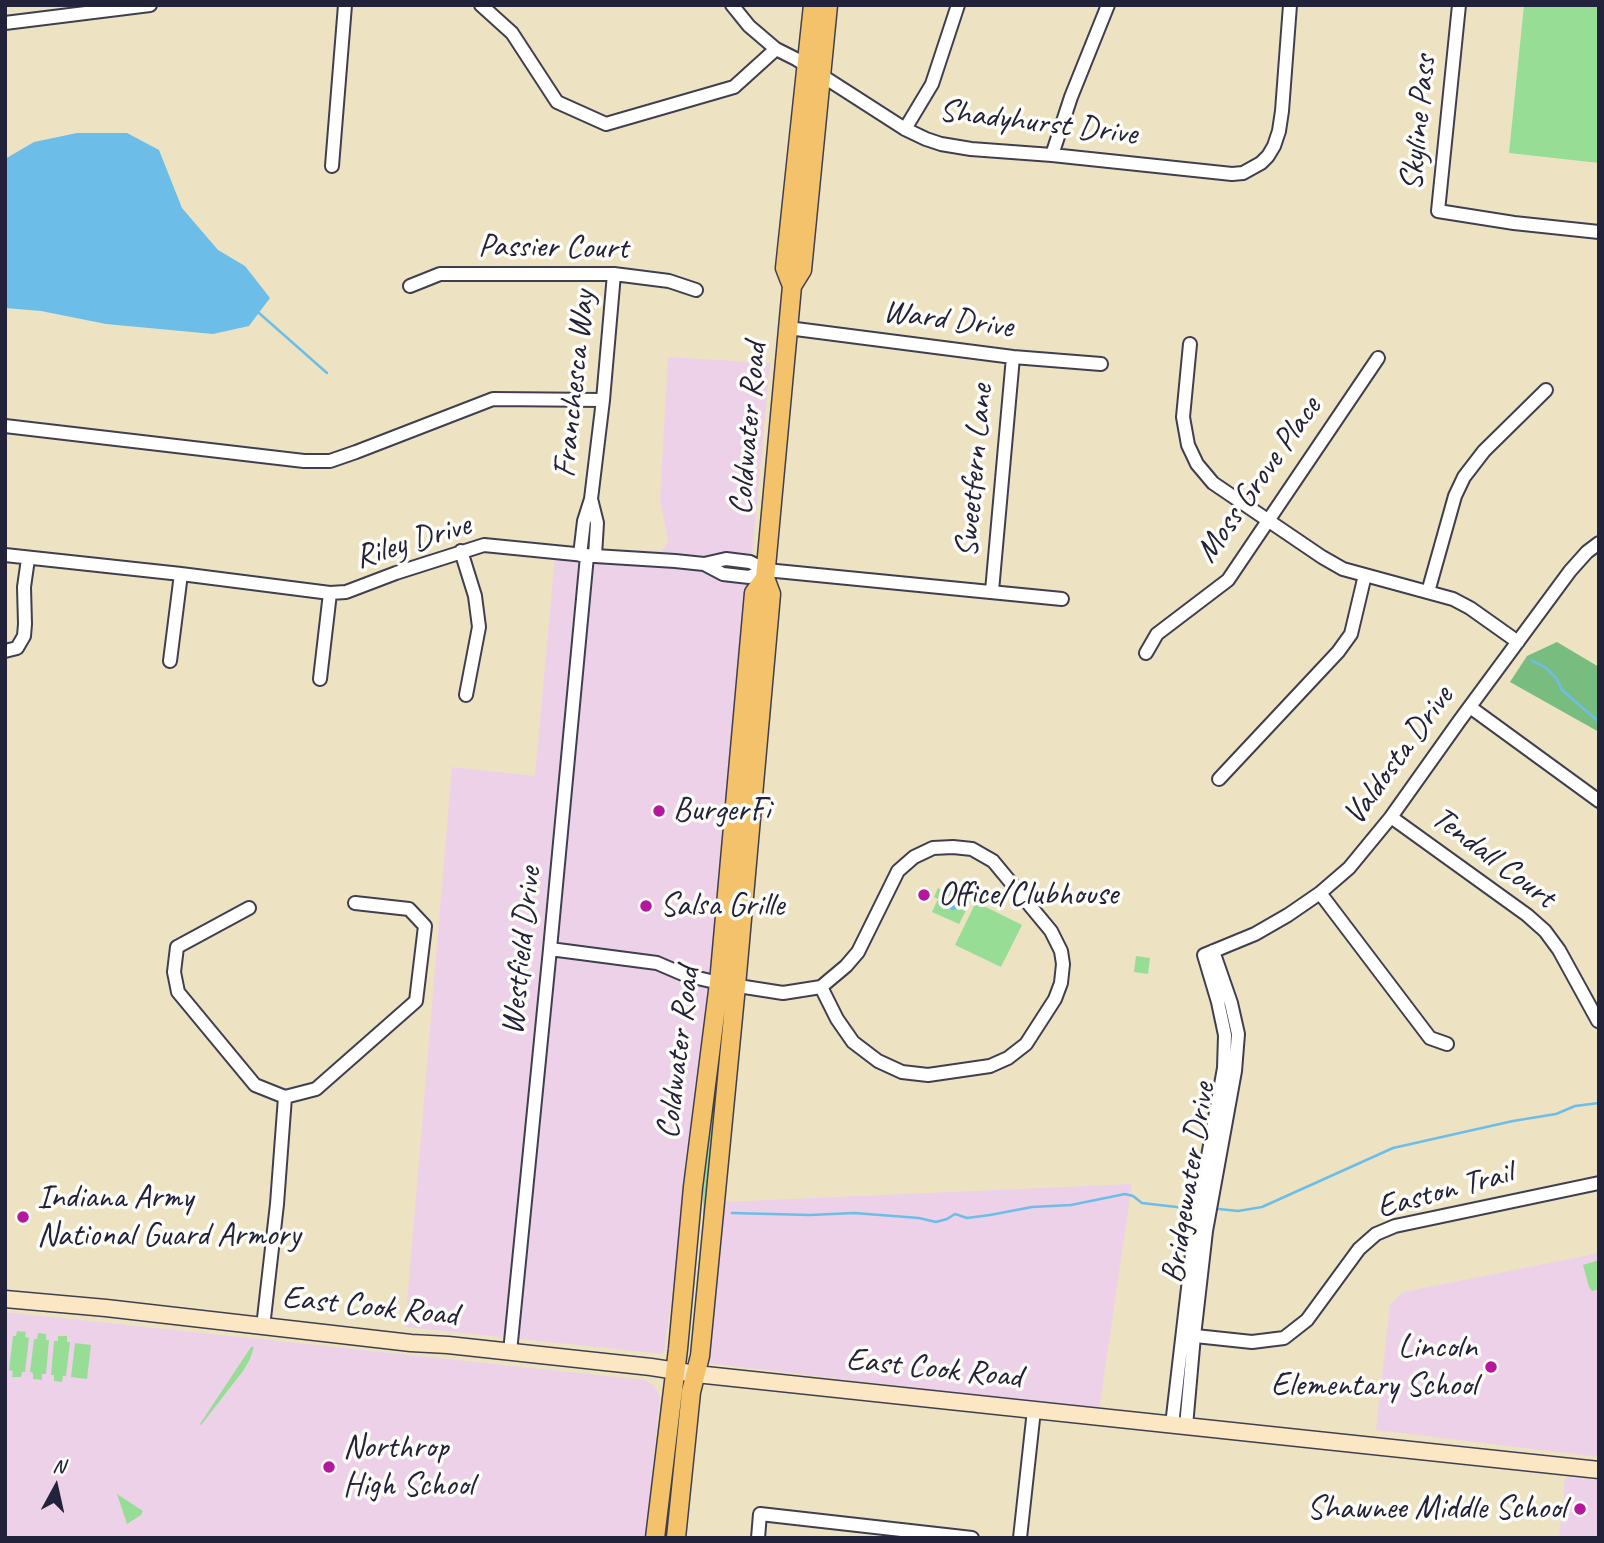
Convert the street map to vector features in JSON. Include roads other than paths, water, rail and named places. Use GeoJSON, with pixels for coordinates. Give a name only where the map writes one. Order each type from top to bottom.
{"type":"FeatureCollection","features":[{"type":"Feature","properties":{"kind":"main road","name":"Coldwater Road"},"geometry":{"type":"LineString","coordinates":[[813,5],[814,71]]}},
{"type":"Feature","properties":{"kind":"main road","name":"Coldwater Road"},"geometry":{"type":"LineString","coordinates":[[676,1538],[691,1392],[701,1347],[754,593],[766,574],[792,286],[785,268],[814,71],[828,5]]}},
{"type":"Feature","properties":{"kind":"main road","name":"Coldwater Road"},"geometry":{"type":"LineString","coordinates":[[655,1538],[693,1186],[727,985]]}},
{"type":"Feature","properties":{"kind":"main road","name":"East Cook Road"},"geometry":{"type":"LineString","coordinates":[[5,1299],[1599,1470]]}},
{"type":"Feature","properties":{"kind":"street"},"geometry":{"type":"LineString","coordinates":[[5,23],[150,5]]}},
{"type":"Feature","properties":{"kind":"street"},"geometry":{"type":"LineString","coordinates":[[331,166],[345,5]]}},
{"type":"Feature","properties":{"kind":"street"},"geometry":{"type":"LineString","coordinates":[[481,5],[512,33],[556,102],[606,124],[734,87],[776,49]]}},
{"type":"Feature","properties":{"kind":"street","name":"Shadyhurst Drive"},"geometry":{"type":"LineString","coordinates":[[732,5],[749,26],[776,49],[905,129],[926,139],[971,149],[1232,174],[1243,173],[1261,163],[1274,146],[1279,131],[1290,5]]}},
{"type":"Feature","properties":{"kind":"street"},"geometry":{"type":"LineString","coordinates":[[905,129],[932,84],[958,5]]}},
{"type":"Feature","properties":{"kind":"street"},"geometry":{"type":"LineString","coordinates":[[1052,155],[1071,97],[1108,5]]}},
{"type":"Feature","properties":{"kind":"street","name":"Skyline Pass"},"geometry":{"type":"LineString","coordinates":[[1459,5],[1438,211],[1599,232]]}},
{"type":"Feature","properties":{"kind":"street","name":"Passier Court"},"geometry":{"type":"LineString","coordinates":[[410,286],[440,274],[614,274],[669,281],[696,290]]}},
{"type":"Feature","properties":{"kind":"street","name":"Franchesca Way"},"geometry":{"type":"LineString","coordinates":[[587,556],[597,523],[591,499],[614,274]]}},
{"type":"Feature","properties":{"kind":"street","name":"Ward Drive"},"geometry":{"type":"LineString","coordinates":[[788,328],[1013,357],[1101,364]]}},
{"type":"Feature","properties":{"kind":"street"},"geometry":{"type":"LineString","coordinates":[[1191,344],[1183,417],[1188,445],[1197,464],[1213,483],[1343,569],[1453,599],[1518,642]]}},
{"type":"Feature","properties":{"kind":"street","name":"Sweetfern Lane"},"geometry":{"type":"LineString","coordinates":[[992,592],[1013,357]]}},
{"type":"Feature","properties":{"kind":"street","name":"Moss Grove Place"},"geometry":{"type":"LineString","coordinates":[[1146,653],[1157,634],[1228,580],[1378,358]]}},
{"type":"Feature","properties":{"kind":"street"},"geometry":{"type":"LineString","coordinates":[[1428,592],[1455,496],[1464,477],[1484,451],[1546,390]]}},
{"type":"Feature","properties":{"kind":"street"},"geometry":{"type":"LineString","coordinates":[[5,426],[304,461],[330,461],[493,400],[603,400]]}},
{"type":"Feature","properties":{"kind":"street","name":"Valdosta Drive"},"geometry":{"type":"LineString","coordinates":[[1209,953],[1255,934],[1288,915],[1320,893],[1349,868],[1391,817],[1570,571],[1599,543]]}},
{"type":"Feature","properties":{"kind":"street","name":"Riley Drive"},"geometry":{"type":"LineString","coordinates":[[5,555],[330,593],[346,592],[484,545],[704,564],[723,574],[749,578],[766,574],[1062,599]]}},
{"type":"Feature","properties":{"kind":"street"},"geometry":{"type":"LineString","coordinates":[[461,551],[475,596],[478,627],[466,695]]}},
{"type":"Feature","properties":{"kind":"street","name":"Westfield Drive"},"geometry":{"type":"LineString","coordinates":[[510,1352],[587,556]]}},
{"type":"Feature","properties":{"kind":"street"},"geometry":{"type":"LineString","coordinates":[[5,650],[18,648],[24,636],[24,587],[28,559]]}},
{"type":"Feature","properties":{"kind":"street"},"geometry":{"type":"LineString","coordinates":[[170,661],[181,574]]}},
{"type":"Feature","properties":{"kind":"street"},"geometry":{"type":"LineString","coordinates":[[1219,779],[1352,634],[1366,575]]}},
{"type":"Feature","properties":{"kind":"street"},"geometry":{"type":"LineString","coordinates":[[320,679],[330,593]]}},
{"type":"Feature","properties":{"kind":"street"},"geometry":{"type":"LineString","coordinates":[[1470,707],[1599,801]]}},
{"type":"Feature","properties":{"kind":"street","name":"Tendall Court"},"geometry":{"type":"LineString","coordinates":[[1391,817],[1527,915],[1545,931],[1559,950],[1598,1021]]}},
{"type":"Feature","properties":{"kind":"street"},"geometry":{"type":"LineString","coordinates":[[550,949],[657,963],[685,975],[727,985],[783,993],[821,988],[858,952],[898,871],[914,856],[933,848],[953,847],[971,849],[993,861],[1051,931],[1062,951],[1062,983],[1055,999],[1026,1044],[1008,1058],[990,1066],[928,1075],[902,1072],[878,1062],[853,1042],[821,988]]}},
{"type":"Feature","properties":{"kind":"street"},"geometry":{"type":"LineString","coordinates":[[1320,893],[1430,1038],[1447,1044]]}},
{"type":"Feature","properties":{"kind":"street"},"geometry":{"type":"LineString","coordinates":[[249,908],[177,947],[174,972],[178,992],[255,1085],[285,1097],[316,1089],[416,1001],[425,926],[409,909],[355,903]]}},
{"type":"Feature","properties":{"kind":"street","name":"Bridgewater Drive"},"geometry":{"type":"LineString","coordinates":[[1179,1426],[1195,1228],[1224,1057],[1225,1035],[1209,953]]}},
{"type":"Feature","properties":{"kind":"street"},"geometry":{"type":"LineString","coordinates":[[263,1327],[285,1097]]}},
{"type":"Feature","properties":{"kind":"street","name":"Easton Trail"},"geometry":{"type":"LineString","coordinates":[[1188,1335],[1252,1342],[1284,1338],[1307,1320],[1359,1249],[1376,1234],[1395,1226],[1599,1183]]}},
{"type":"Feature","properties":{"kind":"street"},"geometry":{"type":"LineString","coordinates":[[1020,1538],[1034,1410]]}},
{"type":"Feature","properties":{"kind":"street"},"geometry":{"type":"LineString","coordinates":[[758,1538],[760,1514],[972,1538]]}},
{"type":"Feature","properties":{"kind":"water"},"geometry":{"type":"Polygon","coordinates":[[[77,133],[127,133],[159,150],[182,208],[218,250],[245,266],[270,298],[249,326],[213,334],[106,324],[41,311],[5,308],[5,159],[34,142],[77,133]]]}},
{"type":"Feature","properties":{"kind":"water"},"geometry":{"type":"Polygon","coordinates":[[[954,886],[959,887],[961,899],[960,906],[952,910],[948,907],[954,886]]]}},
{"type":"Feature","properties":{"kind":"waterway"},"geometry":{"type":"LineString","coordinates":[[259,313],[327,373]]}},
{"type":"Feature","properties":{"kind":"waterway"},"geometry":{"type":"LineString","coordinates":[[1531,660],[1546,668],[1556,678],[1562,690],[1599,722]]}},
{"type":"Feature","properties":{"kind":"waterway"},"geometry":{"type":"LineString","coordinates":[[1219,1209],[1238,1211],[1262,1207],[1393,1148],[1556,1114],[1575,1106],[1599,1103]]}},
{"type":"Feature","properties":{"kind":"waterway"},"geometry":{"type":"LineString","coordinates":[[732,1213],[854,1213],[919,1218],[936,1222],[955,1214],[967,1218],[1032,1207],[1071,1205],[1125,1194],[1142,1203],[1185,1208]]}},
{"type":"Feature","properties":{"kind":"place","name":"BurgerFi"},"geometry":{"type":"Point","coordinates":[659,811]}},
{"type":"Feature","properties":{"kind":"place","name":"Office/Clubhouse"},"geometry":{"type":"Point","coordinates":[924,895]}},
{"type":"Feature","properties":{"kind":"place","name":"Salsa Grille"},"geometry":{"type":"Point","coordinates":[646,906]}},
{"type":"Feature","properties":{"kind":"place","name":"Indiana Army National Guard Armory"},"geometry":{"type":"Point","coordinates":[23,1217]}},
{"type":"Feature","properties":{"kind":"place","name":"Lincoln Elementary School"},"geometry":{"type":"Point","coordinates":[1491,1367]}},
{"type":"Feature","properties":{"kind":"place","name":"Northrop High School"},"geometry":{"type":"Point","coordinates":[329,1467]}},
{"type":"Feature","properties":{"kind":"place","name":"Shawnee Middle School"},"geometry":{"type":"Point","coordinates":[1580,1509]}}]}
